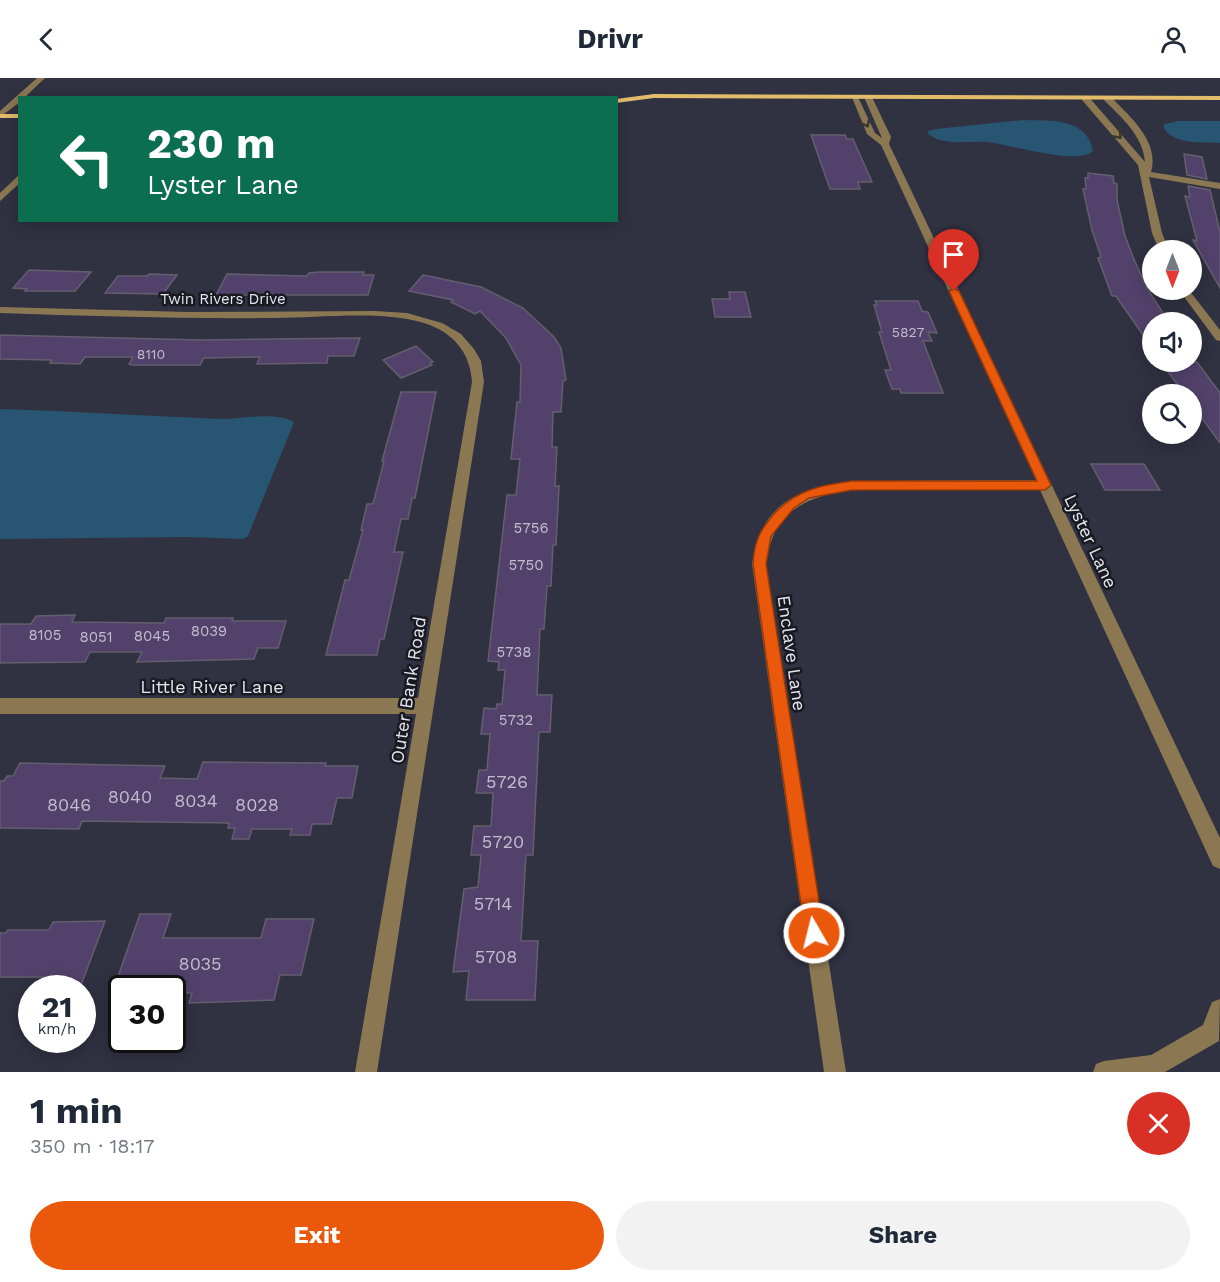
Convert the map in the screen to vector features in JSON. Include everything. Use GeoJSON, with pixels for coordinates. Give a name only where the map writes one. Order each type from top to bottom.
{"type":"FeatureCollection","features":[{"type":"Feature","properties":{"kind":"main road"},"geometry":{"type":"LineString","coordinates":[[618,101],[654,96],[1220,98]]}},
{"type":"Feature","properties":{"kind":"main road"},"geometry":{"type":"LineString","coordinates":[[0,116],[18,116]]}},
{"type":"Feature","properties":{"kind":"street"},"geometry":{"type":"LineString","coordinates":[[22,96],[41,78]]}},
{"type":"Feature","properties":{"kind":"street","name":"Lyster Lane"},"geometry":{"type":"LineString","coordinates":[[854,97],[871,134],[885,144],[1220,858]]}},
{"type":"Feature","properties":{"kind":"street","name":"Lyster Lane"},"geometry":{"type":"LineString","coordinates":[[868,97],[887,137],[885,144]]}},
{"type":"Feature","properties":{"kind":"street"},"geometry":{"type":"LineString","coordinates":[[1085,98],[1133,152],[1146,174],[1154,220],[1161,240]]}},
{"type":"Feature","properties":{"kind":"street"},"geometry":{"type":"LineString","coordinates":[[1107,98],[1142,139],[1150,163],[1146,174]]}},
{"type":"Feature","properties":{"kind":"street"},"geometry":{"type":"LineString","coordinates":[[0,116],[18,99]]}},
{"type":"Feature","properties":{"kind":"street"},"geometry":{"type":"LineString","coordinates":[[1146,174],[1220,186]]}},
{"type":"Feature","properties":{"kind":"street"},"geometry":{"type":"LineString","coordinates":[[0,198],[18,179]]}},
{"type":"Feature","properties":{"kind":"street"},"geometry":{"type":"LineString","coordinates":[[1192,300],[1220,338]]}},
{"type":"Feature","properties":{"kind":"street","name":"Twin Rivers Drive"},"geometry":{"type":"LineString","coordinates":[[0,310],[227,315],[388,314],[429,321],[444,327]]}},
{"type":"Feature","properties":{"kind":"street","name":"Outer Bank Road"},"geometry":{"type":"LineString","coordinates":[[366,1072],[478,382],[478,367],[471,351],[456,335],[444,327]]}},
{"type":"Feature","properties":{"kind":"street","name":"Enclave Lane"},"geometry":{"type":"LineString","coordinates":[[835,1072],[759,564],[760,548],[765,534],[790,505],[805,495],[830,488],[1045,485]]}},
{"type":"Feature","properties":{"kind":"street","name":"Little River Lane"},"geometry":{"type":"LineString","coordinates":[[0,706],[425,706]]}},
{"type":"Feature","properties":{"kind":"street"},"geometry":{"type":"LineString","coordinates":[[1104,1072],[1154,1066],[1211,1033],[1220,1010]]}},
{"type":"Feature","properties":{"kind":"water"},"geometry":{"type":"Polygon","coordinates":[[[1023,120],[1066,123],[1083,132],[1093,151],[1085,155],[1058,155],[987,142],[949,142],[928,134],[928,131],[936,129],[1023,120]]]}},
{"type":"Feature","properties":{"kind":"water"},"geometry":{"type":"Polygon","coordinates":[[[1178,121],[1220,121],[1220,143],[1188,141],[1173,137],[1163,126],[1178,121]]]}},
{"type":"Feature","properties":{"kind":"water"},"geometry":{"type":"Polygon","coordinates":[[[0,409],[222,419],[268,416],[294,422],[248,536],[243,539],[187,537],[0,539],[0,409]]]}},
{"type":"Feature","properties":{"kind":"building"},"geometry":{"type":"Polygon","coordinates":[[[811,135],[845,135],[847,139],[853,139],[872,182],[858,182],[860,189],[830,189],[811,135]]]}},
{"type":"Feature","properties":{"kind":"building"},"geometry":{"type":"Polygon","coordinates":[[[1184,154],[1202,157],[1207,179],[1187,175],[1184,154]]]}},
{"type":"Feature","properties":{"kind":"building"},"geometry":{"type":"Polygon","coordinates":[[[1088,173],[1113,176],[1114,183],[1117,184],[1117,200],[1125,236],[1142,277],[1142,300],[1155,300],[1162,312],[1142,312],[1142,334],[1116,296],[1112,296],[1098,258],[1101,257],[1083,189],[1086,189],[1085,178],[1088,178],[1088,173]]]}},
{"type":"Feature","properties":{"kind":"building"},"geometry":{"type":"Polygon","coordinates":[[[1188,186],[1210,190],[1220,232],[1220,288],[1202,256],[1202,240],[1197,240],[1185,196],[1190,197],[1188,186]]]}},
{"type":"Feature","properties":{"kind":"building"},"geometry":{"type":"Polygon","coordinates":[[[29,270],[91,272],[75,291],[25,291],[27,289],[13,288],[29,270]]]}},
{"type":"Feature","properties":{"kind":"building"},"geometry":{"type":"Polygon","coordinates":[[[364,272],[363,275],[374,275],[368,295],[216,295],[227,274],[307,276],[309,273],[364,272]]]}},
{"type":"Feature","properties":{"kind":"building"},"geometry":{"type":"Polygon","coordinates":[[[149,274],[177,275],[163,294],[105,293],[118,276],[147,276],[149,274]]]}},
{"type":"Feature","properties":{"kind":"building"},"geometry":{"type":"Polygon","coordinates":[[[423,275],[481,287],[523,308],[554,337],[561,348],[566,380],[563,381],[561,412],[553,412],[552,447],[557,447],[555,486],[559,486],[556,545],[553,545],[551,586],[547,586],[544,629],[540,629],[537,695],[552,695],[550,732],[539,732],[533,855],[526,855],[521,941],[538,941],[535,1000],[466,1000],[469,971],[453,972],[464,889],[478,887],[481,855],[471,855],[474,826],[491,826],[493,793],[476,793],[479,770],[487,770],[490,734],[481,734],[484,708],[496,709],[497,704],[502,704],[505,670],[498,670],[499,662],[488,661],[507,495],[516,495],[520,459],[511,459],[517,402],[520,402],[521,365],[506,338],[480,311],[475,314],[451,302],[453,300],[409,291],[423,275]]]}},
{"type":"Feature","properties":{"kind":"building"},"geometry":{"type":"Polygon","coordinates":[[[729,292],[745,292],[751,317],[715,317],[712,299],[730,299],[729,292]]]}},
{"type":"Feature","properties":{"kind":"building"},"geometry":{"type":"Polygon","coordinates":[[[875,301],[918,301],[922,311],[928,312],[937,333],[928,332],[932,341],[923,341],[943,393],[901,393],[900,389],[892,389],[885,370],[891,370],[879,332],[882,332],[874,305],[877,305],[875,301]]]}},
{"type":"Feature","properties":{"kind":"building"},"geometry":{"type":"Polygon","coordinates":[[[0,335],[201,340],[360,338],[354,356],[328,356],[327,363],[257,364],[260,357],[204,358],[200,365],[132,365],[129,364],[133,357],[85,357],[80,364],[50,363],[52,360],[0,359],[0,335]]]}},
{"type":"Feature","properties":{"kind":"building"},"geometry":{"type":"Polygon","coordinates":[[[416,346],[433,362],[430,363],[432,365],[401,378],[383,360],[416,346]]]}},
{"type":"Feature","properties":{"kind":"building"},"geometry":{"type":"Polygon","coordinates":[[[1202,369],[1220,393],[1220,443],[1202,418],[1202,384],[1177,384],[1168,372],[1202,372],[1202,369]]]}},
{"type":"Feature","properties":{"kind":"building"},"geometry":{"type":"Polygon","coordinates":[[[401,392],[436,392],[415,498],[412,498],[408,519],[401,519],[394,552],[403,552],[384,639],[380,639],[377,655],[326,655],[345,580],[349,580],[363,530],[361,530],[367,504],[373,504],[401,392]]]}},
{"type":"Feature","properties":{"kind":"building"},"geometry":{"type":"Polygon","coordinates":[[[1091,464],[1144,464],[1160,490],[1105,490],[1091,464]]]}},
{"type":"Feature","properties":{"kind":"building"},"geometry":{"type":"Polygon","coordinates":[[[75,615],[72,622],[164,623],[166,618],[286,621],[278,648],[258,648],[254,659],[137,662],[142,652],[90,652],[85,662],[0,663],[0,624],[31,624],[36,616],[75,615]]]}},
{"type":"Feature","properties":{"kind":"building"},"geometry":{"type":"Polygon","coordinates":[[[203,762],[326,763],[325,766],[358,766],[352,798],[337,798],[331,824],[312,824],[310,835],[290,835],[292,829],[252,829],[249,839],[232,839],[235,828],[228,828],[229,823],[82,821],[79,829],[0,828],[0,781],[4,781],[7,776],[13,776],[20,763],[165,766],[160,778],[197,779],[203,762]]]}},
{"type":"Feature","properties":{"kind":"building"},"geometry":{"type":"Polygon","coordinates":[[[140,914],[171,914],[163,938],[261,938],[266,919],[314,919],[301,975],[280,975],[274,1000],[189,1003],[192,993],[186,993],[186,975],[119,975],[140,914]]]}},
{"type":"Feature","properties":{"kind":"building"},"geometry":{"type":"Polygon","coordinates":[[[105,921],[85,975],[0,977],[0,933],[6,933],[8,930],[49,930],[53,922],[105,921]]]}},
{"type":"Feature","properties":{"kind":"route"},"geometry":{"type":"LineString","coordinates":[[814,933],[759,564],[760,548],[765,534],[777,517],[790,505],[805,495],[830,488],[1045,485],[954,291]]}}]}
